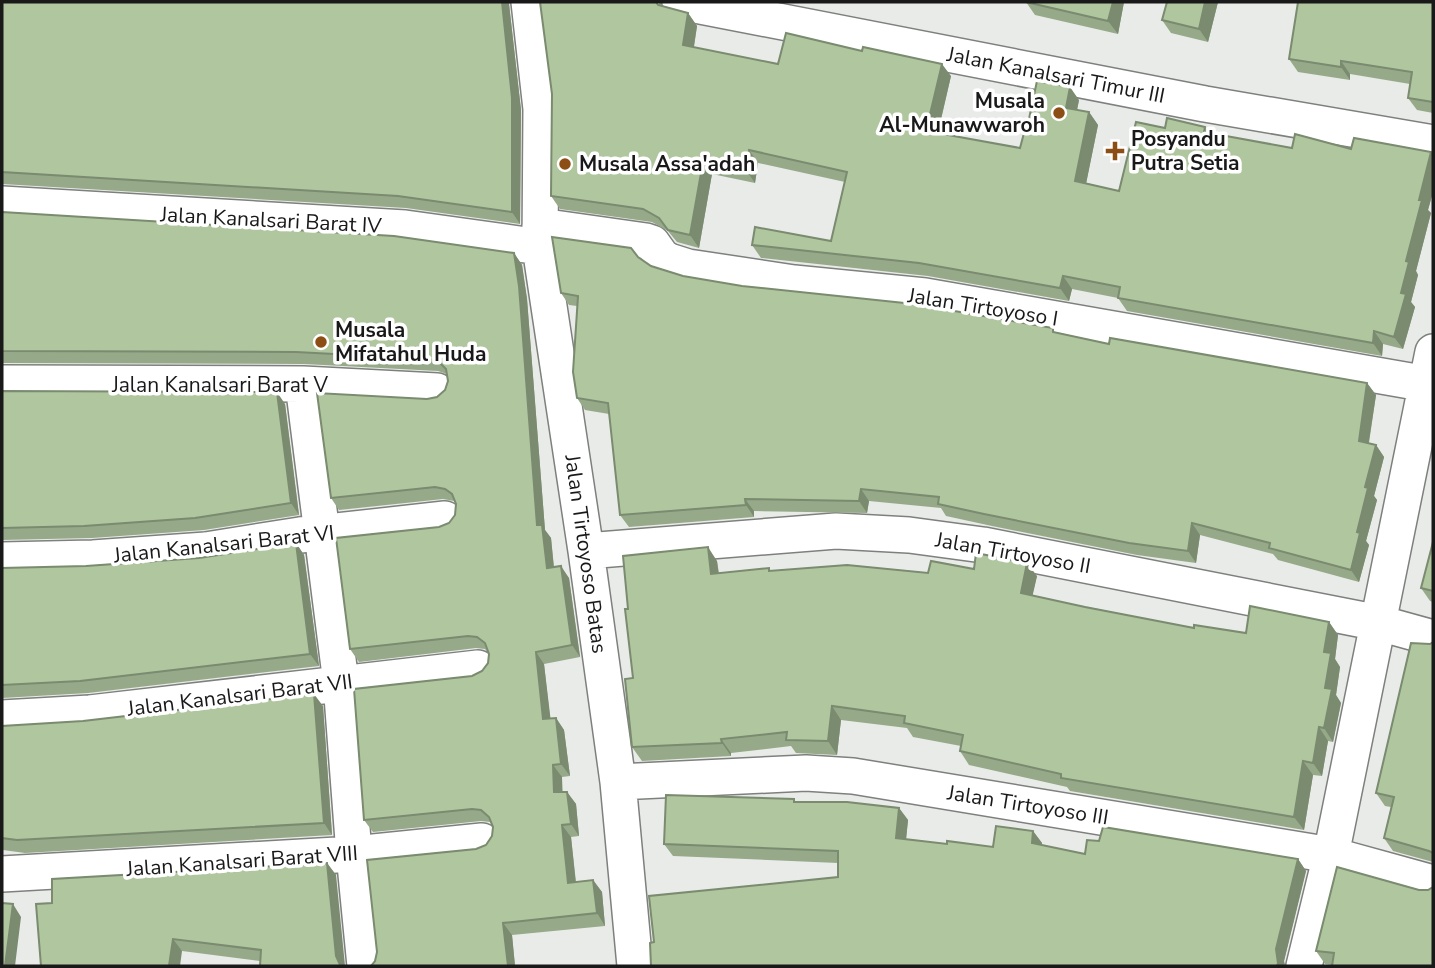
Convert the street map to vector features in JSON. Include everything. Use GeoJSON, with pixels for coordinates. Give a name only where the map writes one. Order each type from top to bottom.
{"type":"FeatureCollection","features":[{"type":"Feature","properties":{"kind":"street","name":"Jalan Tirtoyoso Batas"},"geometry":{"type":"LineString","coordinates":[[529,2],[541,109],[540,236],[618,782],[635,966]]}},
{"type":"Feature","properties":{"kind":"street","name":"Jalan Kanalsari Timur III"},"geometry":{"type":"LineString","coordinates":[[680,2],[1205,104],[1433,144]]}},
{"type":"Feature","properties":{"kind":"street","name":"Jalan Kanalsari Barat IV"},"geometry":{"type":"LineString","coordinates":[[2,204],[540,236]]}},
{"type":"Feature","properties":{"kind":"street","name":"Jalan Tirtoyoso I"},"geometry":{"type":"LineString","coordinates":[[540,236],[646,241],[652,243],[657,252],[668,261],[701,269],[794,283],[925,296],[1431,374]]}},
{"type":"Feature","properties":{"kind":"street"},"geometry":{"type":"LineString","coordinates":[[1304,966],[1331,855],[1431,374]]}},
{"type":"Feature","properties":{"kind":"street","name":"Jalan Kanalsari Barat V"},"geometry":{"type":"LineString","coordinates":[[2,383],[303,384],[438,391]]}},
{"type":"Feature","properties":{"kind":"street"},"geometry":{"type":"LineString","coordinates":[[303,384],[341,683],[365,966]]}},
{"type":"Feature","properties":{"kind":"street","name":"Jalan Kanalsari Barat VI"},"geometry":{"type":"LineString","coordinates":[[2,560],[93,558],[206,550],[445,519]]}},
{"type":"Feature","properties":{"kind":"street","name":"Jalan Tirtoyoso II"},"geometry":{"type":"LineString","coordinates":[[586,551],[836,531],[909,535],[983,545],[1379,623],[1433,638]]}},
{"type":"Feature","properties":{"kind":"street","name":"Jalan Kanalsari Barat VII"},"geometry":{"type":"LineString","coordinates":[[2,718],[90,713],[478,668]]}},
{"type":"Feature","properties":{"kind":"street","name":"Jalan Tirtoyoso III"},"geometry":{"type":"LineString","coordinates":[[618,782],[806,774],[853,776],[1331,855],[1433,883]]}},
{"type":"Feature","properties":{"kind":"street","name":"Jalan Kanalsari Barat VIII"},"geometry":{"type":"LineString","coordinates":[[2,874],[354,854],[482,841]]}},
{"type":"Feature","properties":{"kind":"building"},"geometry":{"type":"Polygon","coordinates":[[[2,2],[502,2],[512,98],[512,212],[398,196],[2,172],[2,2]]]}},
{"type":"Feature","properties":{"kind":"building"},"geometry":{"type":"Polygon","coordinates":[[[540,2],[656,2],[658,5],[688,13],[683,45],[778,64],[786,33],[862,51],[863,47],[942,64],[926,131],[1020,148],[1026,133],[1037,81],[1070,87],[1066,108],[1089,112],[1075,181],[1119,191],[1136,122],[1165,128],[1167,118],[1205,127],[1204,132],[1292,148],[1295,134],[1351,149],[1354,138],[1431,152],[1406,261],[1409,262],[1401,293],[1406,294],[1394,337],[1374,331],[1373,343],[1118,298],[1120,287],[1063,276],[1060,288],[919,263],[752,245],[755,227],[831,241],[847,172],[749,150],[746,170],[703,162],[690,235],[668,230],[659,218],[643,209],[551,196],[552,94],[540,2]]]}},
{"type":"Feature","properties":{"kind":"building"},"geometry":{"type":"Polygon","coordinates":[[[1026,2],[1113,2],[1108,21],[1026,2]]]}},
{"type":"Feature","properties":{"kind":"building"},"geometry":{"type":"Polygon","coordinates":[[[1167,2],[1205,2],[1199,29],[1162,20],[1167,2]]]}},
{"type":"Feature","properties":{"kind":"building"},"geometry":{"type":"Polygon","coordinates":[[[1298,2],[1433,2],[1433,102],[1408,98],[1412,72],[1341,61],[1341,67],[1289,59],[1298,2]]]}},
{"type":"Feature","properties":{"kind":"building"},"geometry":{"type":"Polygon","coordinates":[[[2,212],[394,236],[514,253],[519,286],[537,525],[542,525],[547,568],[561,566],[572,645],[536,652],[543,719],[556,718],[561,764],[553,765],[554,792],[567,792],[571,824],[562,825],[568,883],[593,880],[597,913],[503,923],[508,966],[371,966],[377,952],[367,860],[476,849],[486,845],[492,836],[493,827],[489,817],[481,810],[472,809],[364,820],[354,689],[472,676],[482,671],[488,663],[489,654],[485,643],[477,637],[468,636],[350,649],[336,538],[439,527],[449,523],[455,515],[456,504],[452,494],[435,487],[331,498],[317,393],[427,399],[437,397],[445,390],[448,381],[446,369],[439,362],[430,359],[296,352],[2,351],[2,212]]]}},
{"type":"Feature","properties":{"kind":"building"},"geometry":{"type":"Polygon","coordinates":[[[552,237],[631,248],[651,266],[683,276],[742,286],[914,304],[1053,328],[1053,332],[1109,344],[1110,338],[1367,383],[1359,441],[1376,445],[1365,487],[1368,488],[1351,570],[1269,548],[1270,543],[1192,523],[1188,551],[1129,543],[984,514],[938,504],[939,497],[861,489],[859,501],[745,499],[746,505],[620,515],[608,403],[577,398],[573,372],[578,296],[561,293],[552,237]]]}},
{"type":"Feature","properties":{"kind":"building"},"geometry":{"type":"Polygon","coordinates":[[[2,391],[277,392],[291,503],[195,518],[84,526],[2,528],[2,391]]]}},
{"type":"Feature","properties":{"kind":"building"},"geometry":{"type":"Polygon","coordinates":[[[1433,542],[1433,591],[1421,588],[1433,542]]]}},
{"type":"Feature","properties":{"kind":"building"},"geometry":{"type":"Polygon","coordinates":[[[296,543],[310,654],[80,681],[2,685],[2,568],[86,566],[199,558],[296,543]]]}},
{"type":"Feature","properties":{"kind":"building"},"geometry":{"type":"Polygon","coordinates":[[[708,547],[711,574],[769,568],[769,571],[847,565],[928,573],[931,561],[974,569],[976,553],[1027,563],[1021,593],[1085,607],[1194,628],[1194,625],[1246,633],[1250,606],[1329,622],[1324,652],[1331,653],[1325,688],[1332,689],[1324,728],[1319,727],[1313,763],[1303,761],[1294,817],[1061,778],[1061,774],[960,751],[963,735],[904,723],[905,716],[832,706],[828,741],[786,740],[787,732],[721,739],[722,743],[632,747],[625,679],[633,678],[625,609],[628,609],[623,556],[708,547]]]}},
{"type":"Feature","properties":{"kind":"building"},"geometry":{"type":"Polygon","coordinates":[[[1433,642],[1433,853],[1384,838],[1394,797],[1376,793],[1411,643],[1433,642]]]}},
{"type":"Feature","properties":{"kind":"building"},"geometry":{"type":"Polygon","coordinates":[[[314,694],[324,823],[17,840],[2,838],[2,726],[83,721],[314,694]]]}},
{"type":"Feature","properties":{"kind":"building"},"geometry":{"type":"Polygon","coordinates":[[[666,795],[794,799],[794,802],[847,802],[899,808],[896,838],[947,844],[947,841],[993,847],[996,826],[1033,831],[1032,843],[1085,854],[1087,840],[1099,841],[1103,827],[1298,859],[1276,949],[1277,966],[651,966],[650,943],[654,942],[649,896],[838,877],[838,851],[664,844],[666,795]]]}},
{"type":"Feature","properties":{"kind":"building"},"geometry":{"type":"Polygon","coordinates":[[[327,863],[336,956],[341,966],[260,966],[261,950],[173,939],[169,966],[41,966],[36,904],[52,903],[52,879],[327,863]]]}},
{"type":"Feature","properties":{"kind":"building"},"geometry":{"type":"Polygon","coordinates":[[[1337,867],[1419,890],[1433,887],[1433,966],[1332,966],[1334,953],[1316,951],[1337,867]]]}},
{"type":"Feature","properties":{"kind":"building"},"geometry":{"type":"Polygon","coordinates":[[[2,903],[13,904],[5,966],[2,966],[2,903]]]}},
{"type":"Feature","properties":{"kind":"place","name":"Musala Al-Munawwaroh"},"geometry":{"type":"Point","coordinates":[1059,113]}},
{"type":"Feature","properties":{"kind":"place","name":"Posyandu Putra Setia"},"geometry":{"type":"Point","coordinates":[1115,151]}},
{"type":"Feature","properties":{"kind":"place","name":"Musala Assa'adah"},"geometry":{"type":"Point","coordinates":[565,164]}},
{"type":"Feature","properties":{"kind":"place","name":"Musala Mifatahul Huda"},"geometry":{"type":"Point","coordinates":[321,342]}}]}
